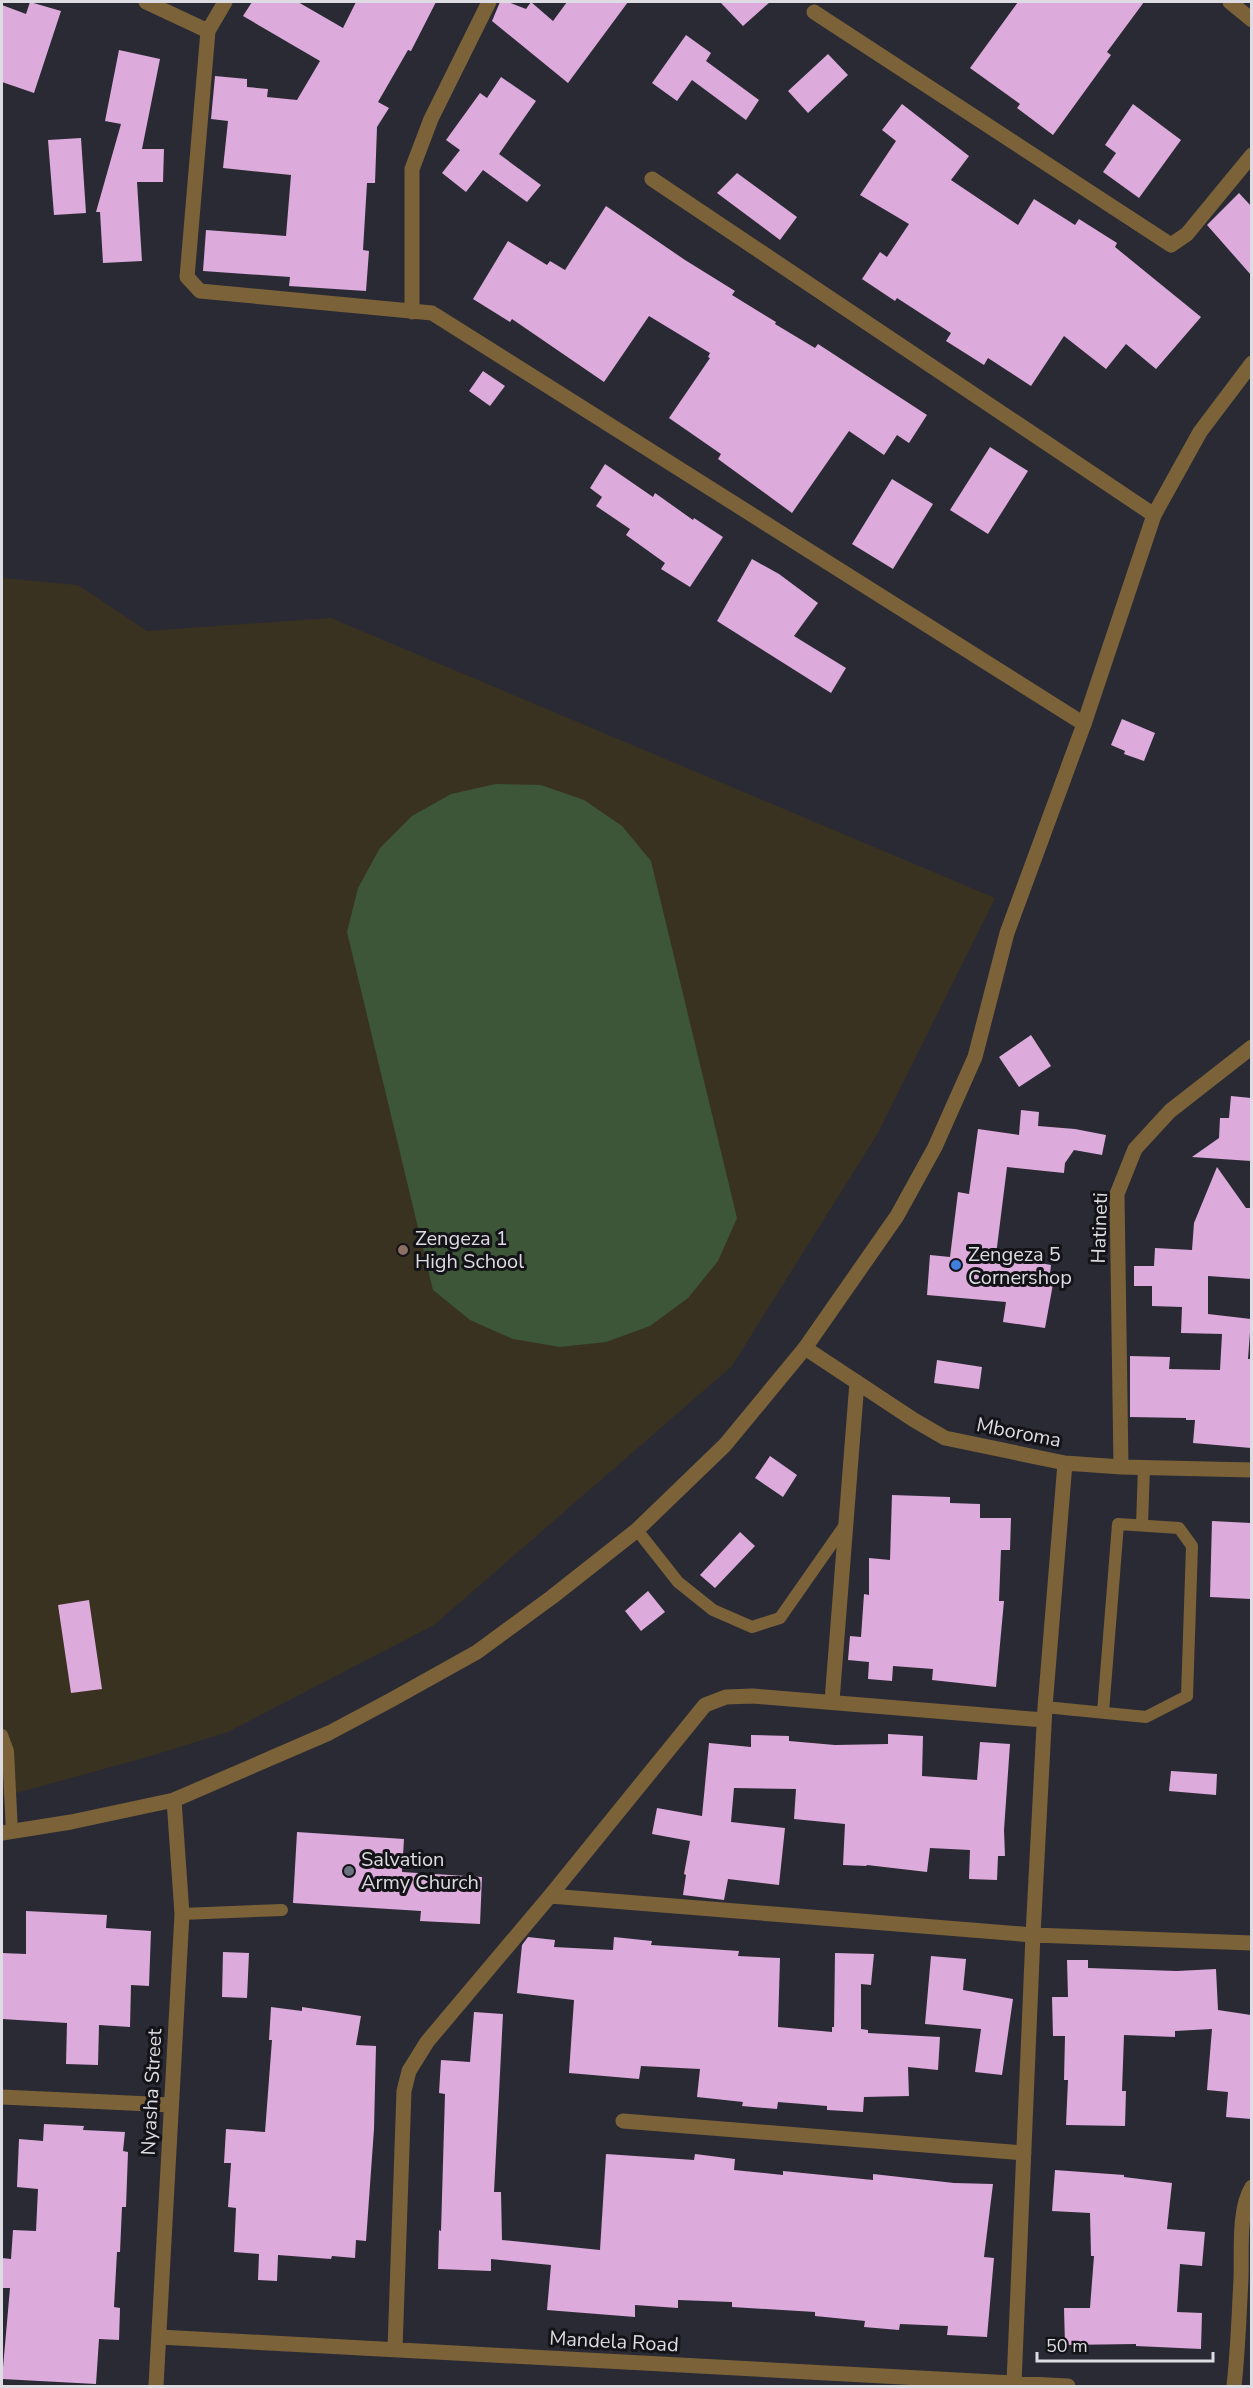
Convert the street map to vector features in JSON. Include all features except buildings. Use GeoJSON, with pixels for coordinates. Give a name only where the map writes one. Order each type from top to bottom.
{"type":"FeatureCollection","features":[{"type":"Feature","properties":{"kind":"street"},"geometry":{"type":"LineString","coordinates":[[146,2],[208,31]]}},
{"type":"Feature","properties":{"kind":"street"},"geometry":{"type":"LineString","coordinates":[[225,2],[208,31],[187,277],[200,291],[432,313],[1084,724]]}},
{"type":"Feature","properties":{"kind":"street"},"geometry":{"type":"LineString","coordinates":[[412,312],[412,169],[431,119],[489,2]]}},
{"type":"Feature","properties":{"kind":"street"},"geometry":{"type":"LineString","coordinates":[[1230,2],[1251,20]]}},
{"type":"Feature","properties":{"kind":"street"},"geometry":{"type":"LineString","coordinates":[[814,12],[1171,245],[1187,234],[1251,154]]}},
{"type":"Feature","properties":{"kind":"street"},"geometry":{"type":"LineString","coordinates":[[652,179],[1154,515]]}},
{"type":"Feature","properties":{"kind":"street"},"geometry":{"type":"LineString","coordinates":[[7,1833],[174,1800],[329,1733],[477,1652],[638,1530],[725,1445],[805,1348],[897,1216],[935,1147],[975,1057],[1007,933],[1084,724],[1154,515],[1200,432],[1251,363]]}},
{"type":"Feature","properties":{"kind":"street","name":"Hatineti"},"geometry":{"type":"LineString","coordinates":[[1121,1467],[1117,1194],[1135,1149],[1163,1118],[1251,1047]]}},
{"type":"Feature","properties":{"kind":"street","name":"Mboroma"},"geometry":{"type":"LineString","coordinates":[[805,1348],[945,1438],[1065,1462],[1121,1467],[1251,1470]]}},
{"type":"Feature","properties":{"kind":"street"},"geometry":{"type":"LineString","coordinates":[[832,1701],[857,1382]]}},
{"type":"Feature","properties":{"kind":"street"},"geometry":{"type":"LineString","coordinates":[[1014,2383],[1045,1713],[1065,1462]]}},
{"type":"Feature","properties":{"kind":"street"},"geometry":{"type":"LineString","coordinates":[[395,2349],[404,2091],[409,2071],[427,2042],[550,1896],[705,1705],[726,1697],[753,1696],[1045,1713]]}},
{"type":"Feature","properties":{"kind":"street","name":"Nyasha Street"},"geometry":{"type":"LineString","coordinates":[[156,2386],[182,1914],[174,1800]]}},
{"type":"Feature","properties":{"kind":"street"},"geometry":{"type":"LineString","coordinates":[[550,1896],[1033,1935],[1251,1943]]}},
{"type":"Feature","properties":{"kind":"street"},"geometry":{"type":"LineString","coordinates":[[2,2097],[171,2105]]}},
{"type":"Feature","properties":{"kind":"street"},"geometry":{"type":"LineString","coordinates":[[623,2121],[1024,2153]]}},
{"type":"Feature","properties":{"kind":"street"},"geometry":{"type":"LineString","coordinates":[[1234,2386],[1238,2350],[1243,2224],[1245,2203],[1251,2187]]}},
{"type":"Feature","properties":{"kind":"street","name":"Mandela Road"},"geometry":{"type":"LineString","coordinates":[[159,2337],[1068,2386]]}},
{"type":"Feature","properties":{"kind":"lane"},"geometry":{"type":"LineString","coordinates":[[1142,1525],[1144,1467]]}},
{"type":"Feature","properties":{"kind":"lane"},"geometry":{"type":"LineString","coordinates":[[1045,1713],[1104,1713],[1146,1717],[1187,1696],[1192,1546],[1179,1528],[1118,1524],[1104,1713]]}},
{"type":"Feature","properties":{"kind":"lane"},"geometry":{"type":"LineString","coordinates":[[638,1530],[678,1582],[713,1610],[752,1627],[780,1618],[846,1525]]}},
{"type":"Feature","properties":{"kind":"lane"},"geometry":{"type":"LineString","coordinates":[[2,1735],[9,1751],[7,1833]]}},
{"type":"Feature","properties":{"kind":"lane"},"geometry":{"type":"LineString","coordinates":[[182,1914],[282,1910]]}},
{"type":"Feature","properties":{"kind":"shaded area","name":"Zengeza 1 High School"},"geometry":{"type":"Polygon","coordinates":[[[2,578],[78,585],[147,631],[331,618],[995,898],[878,1133],[732,1366],[434,1625],[228,1732],[2,1797],[2,578]]]}},
{"type":"Feature","properties":{"kind":"green space"},"geometry":{"type":"Polygon","coordinates":[[[496,784],[541,785],[584,800],[622,826],[651,861],[737,1218],[718,1261],[688,1298],[650,1326],[606,1342],[560,1347],[513,1339],[470,1320],[433,1290],[347,932],[358,888],[380,848],[412,816],[451,794],[496,784]]]}},
{"type":"Feature","properties":{"kind":"place","name":"Zengeza 1 High School"},"geometry":{"type":"Point","coordinates":[403,1250]}},
{"type":"Feature","properties":{"kind":"place","name":"Zengeza 5 Cornershop"},"geometry":{"type":"Point","coordinates":[956,1265]}},
{"type":"Feature","properties":{"kind":"place","name":"Salvation Army Church"},"geometry":{"type":"Point","coordinates":[349,1871]}}]}
